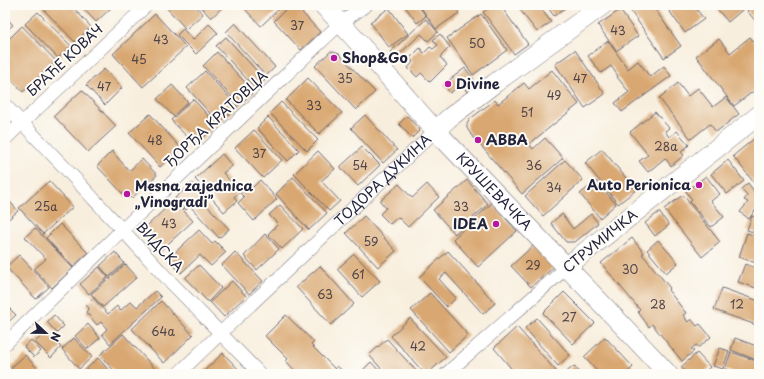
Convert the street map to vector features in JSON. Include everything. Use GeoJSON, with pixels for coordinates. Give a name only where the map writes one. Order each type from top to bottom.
{"type":"FeatureCollection","features":[{"type":"Feature","properties":{"kind":"main road","name":"КРУШЕВАЧКА"},"geometry":{"type":"LineString","coordinates":[[323,5],[356,39],[436,130],[567,267],[663,372]]}},
{"type":"Feature","properties":{"kind":"main road","name":"ТОДОРА ДУКИНА"},"geometry":{"type":"LineString","coordinates":[[436,130],[449,118],[495,83],[603,5]]}},
{"type":"Feature","properties":{"kind":"main road","name":"СТРУМИЧКА"},"geometry":{"type":"LineString","coordinates":[[567,267],[759,115]]}},
{"type":"Feature","properties":{"kind":"street","name":"БРАЋЕ КОВАЧ"},"geometry":{"type":"LineString","coordinates":[[5,139],[147,5]]}},
{"type":"Feature","properties":{"kind":"street","name":"ЂОРЂА КРАТОВЦА"},"geometry":{"type":"LineString","coordinates":[[5,344],[122,230],[341,23],[366,5]]}},
{"type":"Feature","properties":{"kind":"street","name":"ВИДСКА"},"geometry":{"type":"LineString","coordinates":[[5,106],[260,374]]}},
{"type":"Feature","properties":{"kind":"street","name":"ТОДОРА ДУКИНА"},"geometry":{"type":"LineString","coordinates":[[178,374],[436,130]]}},
{"type":"Feature","properties":{"kind":"street","name":"СТРУМИЧКА"},"geometry":{"type":"LineString","coordinates":[[446,374],[567,267]]}},
{"type":"Feature","properties":{"kind":"building"},"geometry":{"type":"Polygon","coordinates":[[[45,5],[71,5],[91,27],[75,42],[42,8],[45,5]]]}},
{"type":"Feature","properties":{"kind":"building"},"geometry":{"type":"Polygon","coordinates":[[[80,5],[114,5],[96,22],[80,5]]]}},
{"type":"Feature","properties":{"kind":"building"},"geometry":{"type":"Polygon","coordinates":[[[164,5],[195,5],[203,14],[186,29],[164,5]]]}},
{"type":"Feature","properties":{"kind":"building"},"geometry":{"type":"Polygon","coordinates":[[[199,5],[225,5],[211,18],[199,5]]]}},
{"type":"Feature","properties":{"kind":"building"},"geometry":{"type":"Polygon","coordinates":[[[241,5],[283,5],[261,26],[241,5]]]}},
{"type":"Feature","properties":{"kind":"building"},"geometry":{"type":"Polygon","coordinates":[[[290,5],[295,5],[320,32],[301,50],[274,21],[290,5]]]}},
{"type":"Feature","properties":{"kind":"building"},"geometry":{"type":"Polygon","coordinates":[[[404,5],[418,5],[426,16],[417,23],[404,5]]]}},
{"type":"Feature","properties":{"kind":"building"},"geometry":{"type":"Polygon","coordinates":[[[419,5],[454,5],[459,13],[436,29],[419,5]]]}},
{"type":"Feature","properties":{"kind":"building"},"geometry":{"type":"Polygon","coordinates":[[[493,5],[500,5],[528,44],[514,54],[483,12],[493,5]]]}},
{"type":"Feature","properties":{"kind":"building"},"geometry":{"type":"Polygon","coordinates":[[[538,5],[551,22],[537,32],[517,6],[538,5]]]}},
{"type":"Feature","properties":{"kind":"building"},"geometry":{"type":"Polygon","coordinates":[[[546,5],[569,5],[554,16],[546,5]]]}},
{"type":"Feature","properties":{"kind":"building"},"geometry":{"type":"Polygon","coordinates":[[[635,5],[652,5],[681,46],[664,58],[629,9],[635,5]]]}},
{"type":"Feature","properties":{"kind":"building"},"geometry":{"type":"Polygon","coordinates":[[[665,5],[693,5],[704,19],[685,33],[665,5]]]}},
{"type":"Feature","properties":{"kind":"building"},"geometry":{"type":"Polygon","coordinates":[[[714,5],[748,5],[728,22],[714,5]]]}},
{"type":"Feature","properties":{"kind":"building"},"geometry":{"type":"Polygon","coordinates":[[[753,5],[759,5],[759,25],[747,11],[753,5]]]}},
{"type":"Feature","properties":{"kind":"building"},"geometry":{"type":"Polygon","coordinates":[[[389,8],[408,34],[389,47],[370,22],[389,8]]]}},
{"type":"Feature","properties":{"kind":"building"},"geometry":{"type":"Polygon","coordinates":[[[620,10],[638,36],[616,51],[598,25],[620,10]]]}},
{"type":"Feature","properties":{"kind":"building"},"geometry":{"type":"Polygon","coordinates":[[[38,12],[71,46],[58,58],[25,24],[38,12]]]}},
{"type":"Feature","properties":{"kind":"building"},"geometry":{"type":"Polygon","coordinates":[[[155,14],[186,47],[143,87],[113,54],[155,14]]]}},
{"type":"Feature","properties":{"kind":"building"},"geometry":{"type":"Polygon","coordinates":[[[481,14],[507,50],[473,75],[447,38],[481,14]]]}},
{"type":"Feature","properties":{"kind":"building"},"geometry":{"type":"Polygon","coordinates":[[[5,16],[13,25],[5,32],[5,16]]]}},
{"type":"Feature","properties":{"kind":"building"},"geometry":{"type":"Polygon","coordinates":[[[426,19],[438,32],[428,41],[421,34],[395,58],[390,52],[426,19]]]}},
{"type":"Feature","properties":{"kind":"building"},"geometry":{"type":"Polygon","coordinates":[[[235,23],[275,67],[266,76],[226,32],[235,23]]]}},
{"type":"Feature","properties":{"kind":"building"},"geometry":{"type":"Polygon","coordinates":[[[209,24],[218,33],[196,54],[177,35],[183,29],[193,40],[209,24]]]}},
{"type":"Feature","properties":{"kind":"building"},"geometry":{"type":"Polygon","coordinates":[[[22,26],[56,61],[23,92],[5,73],[5,43],[22,26]]]}},
{"type":"Feature","properties":{"kind":"building"},"geometry":{"type":"Polygon","coordinates":[[[440,34],[450,47],[440,57],[447,65],[430,82],[421,73],[417,77],[408,68],[413,62],[410,58],[420,48],[424,53],[430,47],[433,49],[438,45],[433,40],[440,34]]]}},
{"type":"Feature","properties":{"kind":"building"},"geometry":{"type":"Polygon","coordinates":[[[226,37],[265,80],[256,89],[216,46],[226,37]]]}},
{"type":"Feature","properties":{"kind":"building"},"geometry":{"type":"Polygon","coordinates":[[[750,37],[759,48],[759,87],[734,106],[696,56],[719,39],[730,53],[750,37]]]}},
{"type":"Feature","properties":{"kind":"building"},"geometry":{"type":"Polygon","coordinates":[[[608,41],[628,69],[638,61],[650,77],[664,66],[671,76],[622,112],[615,103],[629,92],[617,77],[618,76],[611,66],[601,73],[588,56],[608,41]]]}},
{"type":"Feature","properties":{"kind":"building"},"geometry":{"type":"Polygon","coordinates":[[[575,50],[605,94],[585,108],[555,64],[575,50]]]}},
{"type":"Feature","properties":{"kind":"building"},"geometry":{"type":"Polygon","coordinates":[[[331,51],[339,54],[375,92],[356,110],[315,66],[331,51]]]}},
{"type":"Feature","properties":{"kind":"building"},"geometry":{"type":"Polygon","coordinates":[[[217,52],[254,92],[239,105],[203,66],[217,52]]]}},
{"type":"Feature","properties":{"kind":"building"},"geometry":{"type":"Polygon","coordinates":[[[465,68],[477,84],[467,92],[462,84],[450,93],[444,84],[465,68]]]}},
{"type":"Feature","properties":{"kind":"building"},"geometry":{"type":"Polygon","coordinates":[[[104,69],[122,88],[105,105],[86,85],[104,69]]]}},
{"type":"Feature","properties":{"kind":"building"},"geometry":{"type":"Polygon","coordinates":[[[552,70],[579,104],[529,144],[533,149],[545,138],[563,158],[522,194],[470,133],[467,128],[467,124],[470,119],[495,100],[498,104],[524,83],[529,89],[552,70]]]}},
{"type":"Feature","properties":{"kind":"building"},"geometry":{"type":"Polygon","coordinates":[[[205,71],[238,107],[219,123],[187,88],[205,71]]]}},
{"type":"Feature","properties":{"kind":"building"},"geometry":{"type":"Polygon","coordinates":[[[308,78],[342,113],[319,134],[286,100],[308,78]]]}},
{"type":"Feature","properties":{"kind":"building"},"geometry":{"type":"Polygon","coordinates":[[[678,83],[688,96],[698,88],[713,107],[726,97],[739,114],[716,132],[710,124],[691,139],[659,98],[678,83]]]}},
{"type":"Feature","properties":{"kind":"building"},"geometry":{"type":"Polygon","coordinates":[[[172,85],[188,102],[173,116],[157,99],[172,85]]]}},
{"type":"Feature","properties":{"kind":"building"},"geometry":{"type":"Polygon","coordinates":[[[82,90],[116,126],[88,152],[54,116],[82,90]]]}},
{"type":"Feature","properties":{"kind":"building"},"geometry":{"type":"Polygon","coordinates":[[[193,99],[217,125],[195,145],[171,120],[193,99]]]}},
{"type":"Feature","properties":{"kind":"building"},"geometry":{"type":"Polygon","coordinates":[[[281,102],[318,140],[307,151],[270,113],[281,102]]]}},
{"type":"Feature","properties":{"kind":"building"},"geometry":{"type":"Polygon","coordinates":[[[655,112],[669,128],[665,131],[669,137],[677,131],[689,145],[681,152],[684,155],[671,166],[665,158],[648,172],[639,161],[648,155],[630,132],[655,112]]]}},
{"type":"Feature","properties":{"kind":"building"},"geometry":{"type":"Polygon","coordinates":[[[150,114],[181,148],[160,167],[129,133],[150,114]]]}},
{"type":"Feature","properties":{"kind":"building"},"geometry":{"type":"Polygon","coordinates":[[[365,115],[397,150],[383,163],[351,128],[365,115]]]}},
{"type":"Feature","properties":{"kind":"building"},"geometry":{"type":"Polygon","coordinates":[[[407,116],[420,130],[412,138],[399,124],[407,116]]]}},
{"type":"Feature","properties":{"kind":"building"},"geometry":{"type":"Polygon","coordinates":[[[268,117],[299,150],[288,161],[257,128],[268,117]]]}},
{"type":"Feature","properties":{"kind":"building"},"geometry":{"type":"Polygon","coordinates":[[[254,130],[282,160],[263,178],[235,148],[254,130]]]}},
{"type":"Feature","properties":{"kind":"building"},"geometry":{"type":"Polygon","coordinates":[[[756,137],[759,141],[759,182],[755,184],[733,156],[756,137]]]}},
{"type":"Feature","properties":{"kind":"building"},"geometry":{"type":"Polygon","coordinates":[[[362,147],[380,165],[358,186],[340,167],[362,147]]]}},
{"type":"Feature","properties":{"kind":"building"},"geometry":{"type":"Polygon","coordinates":[[[602,149],[636,190],[618,204],[585,163],[602,149]]]}},
{"type":"Feature","properties":{"kind":"building"},"geometry":{"type":"Polygon","coordinates":[[[112,151],[129,171],[142,159],[157,175],[132,198],[124,195],[97,166],[112,151]]]}},
{"type":"Feature","properties":{"kind":"building"},"geometry":{"type":"Polygon","coordinates":[[[318,151],[335,169],[321,181],[340,201],[329,211],[294,174],[318,151]]]}},
{"type":"Feature","properties":{"kind":"building"},"geometry":{"type":"Polygon","coordinates":[[[222,154],[232,166],[223,173],[240,192],[234,197],[237,201],[224,212],[195,179],[222,154]]]}},
{"type":"Feature","properties":{"kind":"building"},"geometry":{"type":"Polygon","coordinates":[[[565,160],[583,180],[543,216],[525,196],[565,160]]]}},
{"type":"Feature","properties":{"kind":"building"},"geometry":{"type":"Polygon","coordinates":[[[728,160],[744,181],[727,194],[711,174],[728,160]]]}},
{"type":"Feature","properties":{"kind":"building"},"geometry":{"type":"Polygon","coordinates":[[[706,176],[720,194],[711,201],[724,217],[711,227],[690,202],[692,200],[686,191],[706,176]]]}},
{"type":"Feature","properties":{"kind":"building"},"geometry":{"type":"Polygon","coordinates":[[[293,177],[327,213],[309,230],[276,194],[293,177]]]}},
{"type":"Feature","properties":{"kind":"building"},"geometry":{"type":"Polygon","coordinates":[[[260,180],[277,199],[254,221],[238,203],[244,197],[240,193],[249,185],[252,188],[260,180]]]}},
{"type":"Feature","properties":{"kind":"building"},"geometry":{"type":"Polygon","coordinates":[[[467,180],[488,204],[455,234],[433,210],[467,180]]]}},
{"type":"Feature","properties":{"kind":"building"},"geometry":{"type":"Polygon","coordinates":[[[49,181],[73,207],[43,234],[19,208],[49,181]]]}},
{"type":"Feature","properties":{"kind":"building"},"geometry":{"type":"Polygon","coordinates":[[[596,181],[616,204],[600,218],[580,194],[596,181]]]}},
{"type":"Feature","properties":{"kind":"building"},"geometry":{"type":"Polygon","coordinates":[[[192,183],[203,195],[200,198],[229,229],[219,238],[190,206],[186,210],[175,198],[192,183]]]}},
{"type":"Feature","properties":{"kind":"building"},"geometry":{"type":"Polygon","coordinates":[[[748,183],[759,198],[759,205],[749,219],[740,212],[748,202],[744,200],[747,196],[741,189],[748,183]]]}},
{"type":"Feature","properties":{"kind":"building"},"geometry":{"type":"Polygon","coordinates":[[[399,184],[412,198],[427,184],[439,197],[408,227],[398,217],[390,224],[380,214],[386,208],[380,201],[399,184]]]}},
{"type":"Feature","properties":{"kind":"building"},"geometry":{"type":"Polygon","coordinates":[[[683,195],[720,242],[702,257],[664,209],[683,195]]]}},
{"type":"Feature","properties":{"kind":"building"},"geometry":{"type":"Polygon","coordinates":[[[5,196],[18,211],[5,222],[5,196]]]}},
{"type":"Feature","properties":{"kind":"building"},"geometry":{"type":"Polygon","coordinates":[[[174,200],[193,221],[160,251],[145,234],[146,227],[174,200]]]}},
{"type":"Feature","properties":{"kind":"building"},"geometry":{"type":"Polygon","coordinates":[[[492,203],[517,231],[478,267],[453,239],[492,203]]]}},
{"type":"Feature","properties":{"kind":"building"},"geometry":{"type":"Polygon","coordinates":[[[280,205],[303,229],[282,249],[268,234],[278,224],[269,215],[280,205]]]}},
{"type":"Feature","properties":{"kind":"building"},"geometry":{"type":"Polygon","coordinates":[[[659,212],[669,225],[655,236],[645,223],[659,212]]]}},
{"type":"Feature","properties":{"kind":"building"},"geometry":{"type":"Polygon","coordinates":[[[562,214],[573,229],[591,214],[598,223],[575,242],[566,242],[551,223],[562,214]]]}},
{"type":"Feature","properties":{"kind":"building"},"geometry":{"type":"Polygon","coordinates":[[[364,216],[396,251],[378,267],[346,233],[364,216]]]}},
{"type":"Feature","properties":{"kind":"building"},"geometry":{"type":"Polygon","coordinates":[[[752,216],[759,219],[759,234],[747,230],[752,216]]]}},
{"type":"Feature","properties":{"kind":"building"},"geometry":{"type":"Polygon","coordinates":[[[60,224],[88,253],[73,267],[46,238],[60,224]]]}},
{"type":"Feature","properties":{"kind":"building"},"geometry":{"type":"Polygon","coordinates":[[[35,228],[73,268],[52,288],[34,269],[46,259],[25,237],[35,228]]]}},
{"type":"Feature","properties":{"kind":"building"},"geometry":{"type":"Polygon","coordinates":[[[199,230],[212,244],[215,241],[226,252],[211,266],[200,255],[181,273],[168,259],[199,230]]]}},
{"type":"Feature","properties":{"kind":"building"},"geometry":{"type":"Polygon","coordinates":[[[747,233],[759,237],[759,264],[739,257],[747,233]]]}},
{"type":"Feature","properties":{"kind":"building"},"geometry":{"type":"Polygon","coordinates":[[[265,234],[279,249],[257,270],[244,256],[265,234]]]}},
{"type":"Feature","properties":{"kind":"building"},"geometry":{"type":"Polygon","coordinates":[[[632,238],[644,253],[642,254],[670,288],[668,290],[686,313],[683,315],[688,322],[691,319],[697,326],[700,324],[711,337],[699,347],[696,345],[691,349],[694,351],[682,361],[652,324],[649,327],[638,312],[640,310],[601,263],[632,238]]]}},
{"type":"Feature","properties":{"kind":"building"},"geometry":{"type":"Polygon","coordinates":[[[658,240],[678,263],[666,273],[647,250],[658,240]]]}},
{"type":"Feature","properties":{"kind":"building"},"geometry":{"type":"Polygon","coordinates":[[[535,244],[555,266],[531,287],[511,266],[535,244]]]}},
{"type":"Feature","properties":{"kind":"building"},"geometry":{"type":"Polygon","coordinates":[[[448,251],[495,303],[483,314],[446,273],[439,279],[456,298],[447,307],[419,277],[448,251]]]}},
{"type":"Feature","properties":{"kind":"building"},"geometry":{"type":"Polygon","coordinates":[[[115,252],[124,263],[109,277],[100,266],[115,252]]]}},
{"type":"Feature","properties":{"kind":"building"},"geometry":{"type":"Polygon","coordinates":[[[235,252],[263,281],[249,294],[222,265],[235,252]]]}},
{"type":"Feature","properties":{"kind":"building"},"geometry":{"type":"Polygon","coordinates":[[[354,254],[380,281],[362,297],[337,269],[354,254]]]}},
{"type":"Feature","properties":{"kind":"building"},"geometry":{"type":"Polygon","coordinates":[[[19,255],[49,287],[36,299],[6,267],[19,255]]]}},
{"type":"Feature","properties":{"kind":"building"},"geometry":{"type":"Polygon","coordinates":[[[125,264],[137,277],[103,307],[91,294],[109,278],[111,280],[110,278],[125,264]]]}},
{"type":"Feature","properties":{"kind":"building"},"geometry":{"type":"Polygon","coordinates":[[[745,264],[759,269],[759,289],[738,282],[745,264]]]}},
{"type":"Feature","properties":{"kind":"building"},"geometry":{"type":"Polygon","coordinates":[[[199,265],[221,288],[208,302],[185,278],[199,265]]]}},
{"type":"Feature","properties":{"kind":"building"},"geometry":{"type":"Polygon","coordinates":[[[320,266],[354,304],[331,325],[296,287],[320,266]]]}},
{"type":"Feature","properties":{"kind":"building"},"geometry":{"type":"Polygon","coordinates":[[[99,267],[108,277],[89,294],[80,284],[99,267]]]}},
{"type":"Feature","properties":{"kind":"building"},"geometry":{"type":"Polygon","coordinates":[[[232,281],[246,296],[224,317],[210,302],[232,281]]]}},
{"type":"Feature","properties":{"kind":"building"},"geometry":{"type":"Polygon","coordinates":[[[722,288],[759,301],[759,326],[714,310],[722,288]]]}},
{"type":"Feature","properties":{"kind":"building"},"geometry":{"type":"Polygon","coordinates":[[[155,291],[161,297],[110,344],[102,334],[107,329],[101,322],[97,325],[86,312],[89,308],[86,305],[93,298],[108,314],[117,306],[120,311],[131,301],[137,307],[155,291]]]}},
{"type":"Feature","properties":{"kind":"building"},"geometry":{"type":"Polygon","coordinates":[[[564,292],[595,323],[573,344],[543,313],[564,292]]]}},
{"type":"Feature","properties":{"kind":"building"},"geometry":{"type":"Polygon","coordinates":[[[430,293],[468,335],[449,352],[411,310],[430,293]]]}},
{"type":"Feature","properties":{"kind":"building"},"geometry":{"type":"Polygon","coordinates":[[[161,301],[193,335],[164,363],[132,329],[161,301]]]}},
{"type":"Feature","properties":{"kind":"building"},"geometry":{"type":"Polygon","coordinates":[[[5,304],[16,315],[5,325],[5,304]]]}},
{"type":"Feature","properties":{"kind":"building"},"geometry":{"type":"Polygon","coordinates":[[[54,315],[64,326],[57,333],[47,322],[54,315]]]}},
{"type":"Feature","properties":{"kind":"building"},"geometry":{"type":"Polygon","coordinates":[[[286,315],[314,342],[311,345],[335,369],[337,366],[346,374],[298,374],[286,361],[288,359],[265,336],[286,315]]]}},
{"type":"Feature","properties":{"kind":"building"},"geometry":{"type":"Polygon","coordinates":[[[410,318],[446,357],[427,374],[425,374],[391,336],[410,318]]]}},
{"type":"Feature","properties":{"kind":"building"},"geometry":{"type":"Polygon","coordinates":[[[537,318],[570,355],[558,366],[525,328],[537,318]]]}},
{"type":"Feature","properties":{"kind":"building"},"geometry":{"type":"Polygon","coordinates":[[[88,324],[100,338],[87,349],[75,336],[88,324]]]}},
{"type":"Feature","properties":{"kind":"building"},"geometry":{"type":"Polygon","coordinates":[[[517,327],[556,371],[552,374],[516,374],[494,348],[517,327]]]}},
{"type":"Feature","properties":{"kind":"building"},"geometry":{"type":"Polygon","coordinates":[[[46,332],[61,347],[51,358],[35,342],[46,332]]]}},
{"type":"Feature","properties":{"kind":"building"},"geometry":{"type":"Polygon","coordinates":[[[123,334],[157,371],[154,374],[117,374],[100,355],[123,334]]]}},
{"type":"Feature","properties":{"kind":"building"},"geometry":{"type":"Polygon","coordinates":[[[605,337],[633,367],[626,374],[600,374],[584,357],[605,337]]]}},
{"type":"Feature","properties":{"kind":"building"},"geometry":{"type":"Polygon","coordinates":[[[74,338],[92,357],[79,369],[62,349],[74,338]]]}},
{"type":"Feature","properties":{"kind":"building"},"geometry":{"type":"Polygon","coordinates":[[[735,338],[759,347],[759,361],[731,350],[735,338]]]}},
{"type":"Feature","properties":{"kind":"building"},"geometry":{"type":"Polygon","coordinates":[[[387,339],[419,374],[386,374],[369,355],[387,339]]]}},
{"type":"Feature","properties":{"kind":"building"},"geometry":{"type":"Polygon","coordinates":[[[31,340],[41,351],[34,357],[24,347],[31,340]]]}},
{"type":"Feature","properties":{"kind":"building"},"geometry":{"type":"Polygon","coordinates":[[[720,348],[729,351],[723,369],[713,366],[720,348]]]}},
{"type":"Feature","properties":{"kind":"building"},"geometry":{"type":"Polygon","coordinates":[[[731,352],[759,362],[759,374],[738,374],[725,369],[731,352]]]}},
{"type":"Feature","properties":{"kind":"building"},"geometry":{"type":"Polygon","coordinates":[[[223,353],[241,372],[239,374],[201,374],[223,353]]]}},
{"type":"Feature","properties":{"kind":"building"},"geometry":{"type":"Polygon","coordinates":[[[697,353],[710,367],[703,374],[688,374],[681,367],[697,353]]]}},
{"type":"Feature","properties":{"kind":"building"},"geometry":{"type":"Polygon","coordinates":[[[25,355],[41,372],[39,374],[16,374],[11,368],[25,355]]]}},
{"type":"Feature","properties":{"kind":"building"},"geometry":{"type":"Polygon","coordinates":[[[98,358],[112,374],[81,374],[98,358]]]}},
{"type":"Feature","properties":{"kind":"building"},"geometry":{"type":"Polygon","coordinates":[[[371,362],[382,374],[359,374],[371,362]]]}},
{"type":"Feature","properties":{"kind":"building"},"geometry":{"type":"Polygon","coordinates":[[[574,366],[581,374],[564,374],[574,366]]]}},
{"type":"Feature","properties":{"kind":"place","name":"Shop&Go"},"geometry":{"type":"Point","coordinates":[334,58]}},
{"type":"Feature","properties":{"kind":"place","name":"Divine"},"geometry":{"type":"Point","coordinates":[448,84]}},
{"type":"Feature","properties":{"kind":"place","name":"ABBA"},"geometry":{"type":"Point","coordinates":[478,140]}},
{"type":"Feature","properties":{"kind":"place","name":"Auto Perionica"},"geometry":{"type":"Point","coordinates":[699,185]}},
{"type":"Feature","properties":{"kind":"place","name":"Mesna zajednica „Vinogradi”"},"geometry":{"type":"Point","coordinates":[127,194]}},
{"type":"Feature","properties":{"kind":"place","name":"IDEA"},"geometry":{"type":"Point","coordinates":[496,224]}}]}
